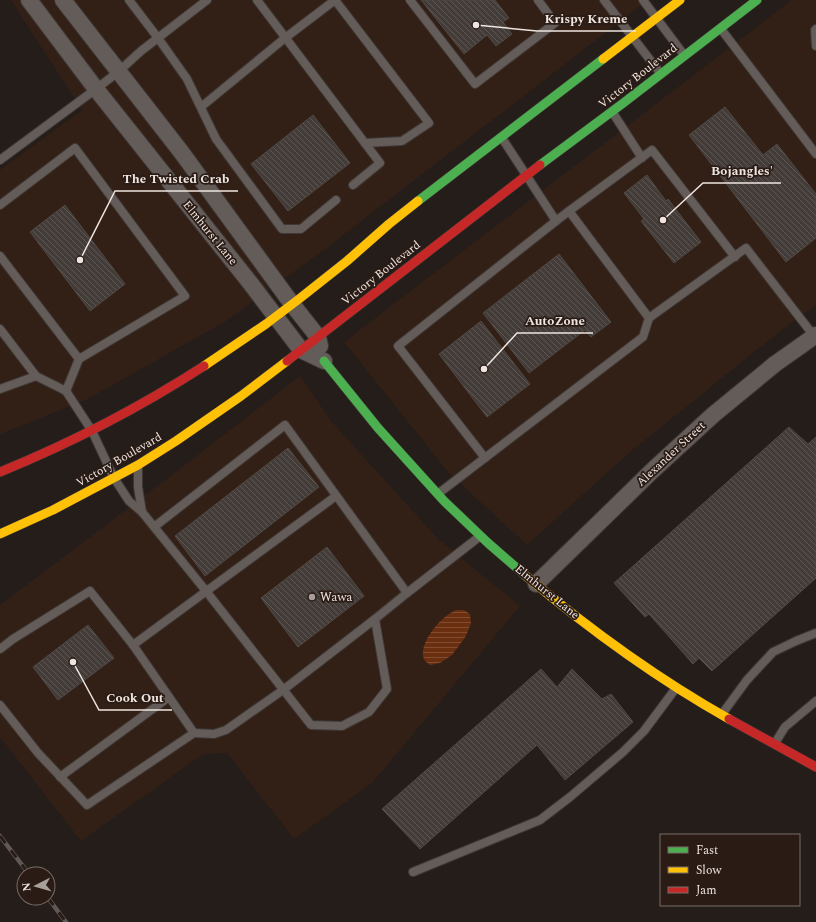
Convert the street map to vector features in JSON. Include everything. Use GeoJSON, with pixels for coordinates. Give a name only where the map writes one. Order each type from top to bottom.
{"type":"FeatureCollection","features":[{"type":"Feature","properties":{"kind":"main road"},"geometry":{"type":"LineString","coordinates":[[0,472],[92,431],[132,410],[198,370],[267,323],[332,273],[386,226],[680,0]]}},
{"type":"Feature","properties":{"kind":"main road","name":"Victory Boulevard"},"geometry":{"type":"LineString","coordinates":[[0,534],[53,510],[114,478],[176,441],[301,350],[756,0]]}},
{"type":"Feature","properties":{"kind":"main road","name":"Elmhurst Lane"},"geometry":{"type":"LineString","coordinates":[[324,361],[378,428],[438,494],[481,536],[536,584],[593,629],[664,680],[816,767]]}},
{"type":"Feature","properties":{"kind":"street","name":"Elmhurst Lane"},"geometry":{"type":"LineString","coordinates":[[29,0],[96,89],[276,316],[301,350],[324,361]]}},
{"type":"Feature","properties":{"kind":"street","name":"Elmhurst Lane"},"geometry":{"type":"LineString","coordinates":[[63,0],[182,153],[292,304],[318,337],[324,361]]}},
{"type":"Feature","properties":{"kind":"street","name":"Alexander Street"},"geometry":{"type":"LineString","coordinates":[[536,584],[653,470],[713,415],[775,364],[815,335]]}},
{"type":"Feature","properties":{"kind":"lane"},"geometry":{"type":"LineString","coordinates":[[129,0],[187,79],[216,139],[282,229],[301,229],[336,200]]}},
{"type":"Feature","properties":{"kind":"lane"},"geometry":{"type":"LineString","coordinates":[[0,160],[118,72],[141,51],[207,0]]}},
{"type":"Feature","properties":{"kind":"lane"},"geometry":{"type":"LineString","coordinates":[[257,0],[380,163],[353,185]]}},
{"type":"Feature","properties":{"kind":"lane"},"geometry":{"type":"LineString","coordinates":[[201,107],[335,0],[429,123],[402,141],[365,144]]}},
{"type":"Feature","properties":{"kind":"lane"},"geometry":{"type":"LineString","coordinates":[[410,0],[475,84],[555,23],[538,0]]}},
{"type":"Feature","properties":{"kind":"lane"},"geometry":{"type":"LineString","coordinates":[[604,0],[661,74]]}},
{"type":"Feature","properties":{"kind":"lane"},"geometry":{"type":"LineString","coordinates":[[642,0],[685,56]]}},
{"type":"Feature","properties":{"kind":"lane"},"geometry":{"type":"LineString","coordinates":[[720,28],[816,154]]}},
{"type":"Feature","properties":{"kind":"lane"},"geometry":{"type":"LineString","coordinates":[[816,29],[816,46]]}},
{"type":"Feature","properties":{"kind":"lane"},"geometry":{"type":"LineString","coordinates":[[612,112],[642,158]]}},
{"type":"Feature","properties":{"kind":"lane"},"geometry":{"type":"LineString","coordinates":[[502,137],[556,221]]}},
{"type":"Feature","properties":{"kind":"lane"},"geometry":{"type":"LineString","coordinates":[[0,205],[75,148],[185,296],[78,358],[66,391]]}},
{"type":"Feature","properties":{"kind":"lane"},"geometry":{"type":"LineString","coordinates":[[485,458],[398,346],[568,211],[652,150],[735,256]]}},
{"type":"Feature","properties":{"kind":"lane"},"geometry":{"type":"LineString","coordinates":[[568,211],[649,318]]}},
{"type":"Feature","properties":{"kind":"lane"},"geometry":{"type":"LineString","coordinates":[[438,494],[643,337],[649,318],[746,248],[815,335]]}},
{"type":"Feature","properties":{"kind":"lane"},"geometry":{"type":"LineString","coordinates":[[0,256],[78,358]]}},
{"type":"Feature","properties":{"kind":"lane"},"geometry":{"type":"LineString","coordinates":[[0,329],[36,376],[66,391],[92,431],[114,478],[129,501],[142,512],[311,725],[342,726],[369,712],[387,689],[375,619]]}},
{"type":"Feature","properties":{"kind":"lane"},"geometry":{"type":"LineString","coordinates":[[0,389],[36,376]]}},
{"type":"Feature","properties":{"kind":"lane"},"geometry":{"type":"LineString","coordinates":[[154,527],[285,425],[407,593]]}},
{"type":"Feature","properties":{"kind":"lane"},"geometry":{"type":"LineString","coordinates":[[138,465],[138,488],[142,512]]}},
{"type":"Feature","properties":{"kind":"lane"},"geometry":{"type":"LineString","coordinates":[[133,645],[336,496]]}},
{"type":"Feature","properties":{"kind":"lane"},"geometry":{"type":"LineString","coordinates":[[0,705],[38,753],[87,805],[194,733],[214,734],[226,730],[283,690],[481,536]]}},
{"type":"Feature","properties":{"kind":"lane"},"geometry":{"type":"LineString","coordinates":[[0,649],[13,639],[90,591],[133,645],[194,733]]}},
{"type":"Feature","properties":{"kind":"lane"},"geometry":{"type":"LineString","coordinates":[[721,714],[746,680],[773,652],[796,641],[816,634]]}},
{"type":"Feature","properties":{"kind":"lane"},"geometry":{"type":"LineString","coordinates":[[413,872],[540,820],[570,797],[623,752],[644,731],[677,688]]}},
{"type":"Feature","properties":{"kind":"lane"},"geometry":{"type":"LineString","coordinates":[[60,777],[169,698]]}},
{"type":"Feature","properties":{"kind":"lane"},"geometry":{"type":"LineString","coordinates":[[774,744],[785,728],[816,701]]}},
{"type":"Feature","properties":{"kind":"shaded area"},"geometry":{"type":"Polygon","coordinates":[[[11,0],[648,0],[325,249],[226,321],[88,399],[0,434],[0,170],[82,110],[11,0]]]}},
{"type":"Feature","properties":{"kind":"shaded area"},"geometry":{"type":"Polygon","coordinates":[[[792,0],[816,0],[816,305],[784,328],[630,452],[527,545],[448,472],[344,342],[792,0]]]}},
{"type":"Feature","properties":{"kind":"shaded area"},"geometry":{"type":"Polygon","coordinates":[[[300,376],[332,422],[439,540],[520,606],[372,783],[294,839],[227,753],[203,754],[81,841],[0,737],[0,605],[300,376]]]}},
{"type":"Feature","properties":{"kind":"shaded area"},"geometry":{"type":"Polygon","coordinates":[[[456,610],[464,610],[470,614],[471,623],[466,636],[452,655],[440,663],[430,665],[425,661],[423,655],[425,643],[437,625],[447,615],[456,610]]]}},
{"type":"Feature","properties":{"kind":"building"},"geometry":{"type":"Polygon","coordinates":[[[421,0],[495,0],[509,18],[503,22],[512,34],[496,46],[487,35],[464,54],[421,0]]]}},
{"type":"Feature","properties":{"kind":"building"},"geometry":{"type":"Polygon","coordinates":[[[725,107],[763,155],[777,144],[816,194],[816,238],[786,262],[689,135],[725,107]]]}},
{"type":"Feature","properties":{"kind":"building"},"geometry":{"type":"Polygon","coordinates":[[[313,115],[350,163],[288,211],[251,164],[313,115]]]}},
{"type":"Feature","properties":{"kind":"building"},"geometry":{"type":"Polygon","coordinates":[[[647,175],[666,201],[668,199],[701,242],[674,263],[641,221],[644,219],[624,193],[647,175]]]}},
{"type":"Feature","properties":{"kind":"building"},"geometry":{"type":"Polygon","coordinates":[[[65,205],[125,284],[90,311],[30,232],[65,205]]]}},
{"type":"Feature","properties":{"kind":"building"},"geometry":{"type":"Polygon","coordinates":[[[559,254],[611,322],[591,337],[585,330],[529,373],[483,313],[559,254]]]}},
{"type":"Feature","properties":{"kind":"building"},"geometry":{"type":"Polygon","coordinates":[[[481,321],[530,384],[487,417],[439,354],[481,321]]]}},
{"type":"Feature","properties":{"kind":"building"},"geometry":{"type":"Polygon","coordinates":[[[789,427],[808,444],[816,437],[816,578],[712,671],[699,658],[693,664],[649,614],[645,617],[614,583],[789,427]]]}},
{"type":"Feature","properties":{"kind":"building"},"geometry":{"type":"Polygon","coordinates":[[[288,448],[319,487],[205,576],[175,536],[288,448]]]}},
{"type":"Feature","properties":{"kind":"building","name":"Wawa"},"geometry":{"type":"Polygon","coordinates":[[[327,547],[364,596],[298,647],[261,598],[327,547]]]}},
{"type":"Feature","properties":{"kind":"building"},"geometry":{"type":"Polygon","coordinates":[[[88,625],[114,658],[58,700],[33,667],[88,625]]]}},
{"type":"Feature","properties":{"kind":"building"},"geometry":{"type":"Polygon","coordinates":[[[541,669],[557,687],[572,669],[602,699],[611,694],[633,722],[565,780],[537,745],[420,849],[382,809],[541,669]]]}},
{"type":"Feature","properties":{"kind":"railway"},"geometry":{"type":"LineString","coordinates":[[0,836],[23,866]]}},
{"type":"Feature","properties":{"kind":"railway"},"geometry":{"type":"LineString","coordinates":[[54,906],[66,922]]}},
{"type":"Feature","properties":{"kind":"traffic: fast"},"geometry":{"type":"LineString","coordinates":[[540,165],[757,0]]}},
{"type":"Feature","properties":{"kind":"traffic: fast"},"geometry":{"type":"LineString","coordinates":[[418,201],[603,59]]}},
{"type":"Feature","properties":{"kind":"traffic: fast"},"geometry":{"type":"LineString","coordinates":[[324,361],[378,428],[444,501],[488,543],[526,576]]}},
{"type":"Feature","properties":{"kind":"traffic: slow"},"geometry":{"type":"LineString","coordinates":[[603,59],[680,0]]}},
{"type":"Feature","properties":{"kind":"traffic: slow"},"geometry":{"type":"LineString","coordinates":[[204,366],[266,324],[299,299],[418,201]]}},
{"type":"Feature","properties":{"kind":"traffic: slow"},"geometry":{"type":"LineString","coordinates":[[0,534],[53,510],[138,465],[176,441],[241,396],[287,361]]}},
{"type":"Feature","properties":{"kind":"traffic: slow"},"geometry":{"type":"LineString","coordinates":[[526,576],[574,615],[624,652],[702,704],[729,719]]}},
{"type":"Feature","properties":{"kind":"traffic: jam"},"geometry":{"type":"LineString","coordinates":[[287,361],[540,165]]}},
{"type":"Feature","properties":{"kind":"traffic: jam"},"geometry":{"type":"LineString","coordinates":[[0,472],[79,437],[155,396],[204,366]]}},
{"type":"Feature","properties":{"kind":"traffic: jam"},"geometry":{"type":"LineString","coordinates":[[729,719],[816,767]]}},
{"type":"Feature","properties":{"kind":"place","name":"Krispy Kreme"},"geometry":{"type":"Point","coordinates":[476,25]}},
{"type":"Feature","properties":{"kind":"place","name":"Bojangles'"},"geometry":{"type":"Point","coordinates":[663,220]}},
{"type":"Feature","properties":{"kind":"place","name":"The Twisted Crab"},"geometry":{"type":"Point","coordinates":[80,260]}},
{"type":"Feature","properties":{"kind":"place","name":"AutoZone"},"geometry":{"type":"Point","coordinates":[484,369]}},
{"type":"Feature","properties":{"kind":"place","name":"Wawa"},"geometry":{"type":"Point","coordinates":[312,597]}},
{"type":"Feature","properties":{"kind":"place","name":"Cook Out"},"geometry":{"type":"Point","coordinates":[73,662]}}]}
